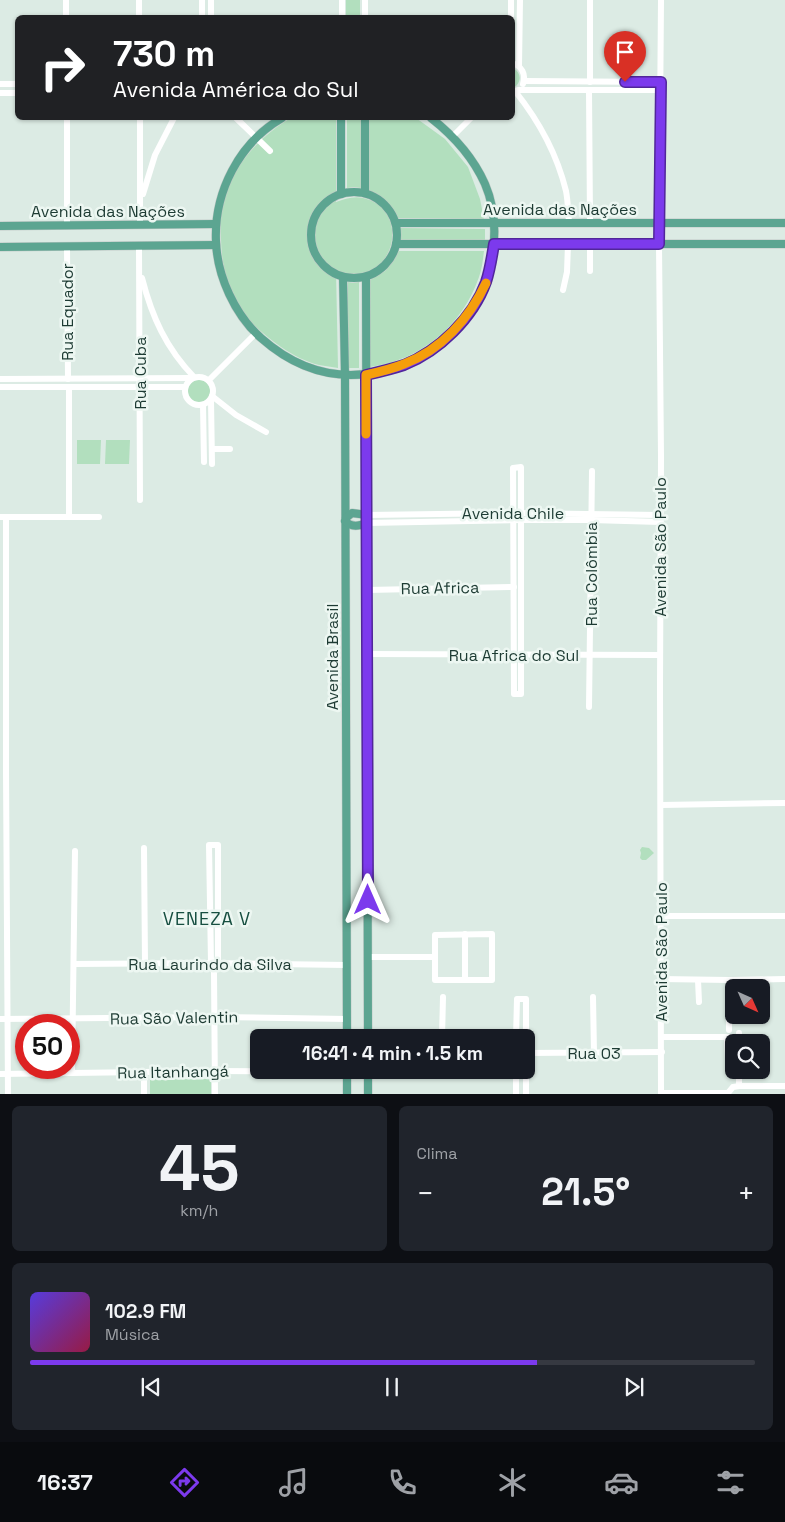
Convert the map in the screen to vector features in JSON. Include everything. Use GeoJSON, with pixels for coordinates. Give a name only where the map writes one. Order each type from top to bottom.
{"type":"FeatureCollection","features":[{"type":"Feature","properties":{"kind":"main road"},"geometry":{"type":"LineString","coordinates":[[278,120],[271,124],[244,152],[230,173],[222,191],[216,224],[216,245],[222,274],[229,296],[256,334],[285,356],[301,364],[330,373],[345,375],[366,375],[403,365],[424,355],[460,325],[478,300],[486,283],[494,244],[494,223],[486,185],[475,165],[453,136],[433,120]]}},
{"type":"Feature","properties":{"kind":"main road"},"geometry":{"type":"LineString","coordinates":[[341,120],[341,194]]}},
{"type":"Feature","properties":{"kind":"main road"},"geometry":{"type":"LineString","coordinates":[[365,120],[365,193]]}},
{"type":"Feature","properties":{"kind":"main road"},"geometry":{"type":"LineString","coordinates":[[365,193],[378,199],[389,209],[396,223],[396,244],[390,259],[384,267],[375,273],[354,279],[343,277],[331,272],[318,259],[312,248],[313,222],[319,210],[329,200],[341,194],[365,193]]}},
{"type":"Feature","properties":{"kind":"main road","name":"Avenida das Nações"},"geometry":{"type":"LineString","coordinates":[[396,223],[785,223]]}},
{"type":"Feature","properties":{"kind":"main road","name":"Avenida das Nações"},"geometry":{"type":"LineString","coordinates":[[0,226],[216,224]]}},
{"type":"Feature","properties":{"kind":"main road"},"geometry":{"type":"LineString","coordinates":[[396,244],[785,244]]}},
{"type":"Feature","properties":{"kind":"main road"},"geometry":{"type":"LineString","coordinates":[[0,247],[216,245]]}},
{"type":"Feature","properties":{"kind":"main road","name":"Avenida Brasil"},"geometry":{"type":"LineString","coordinates":[[343,277],[347,1029]]}},
{"type":"Feature","properties":{"kind":"main road"},"geometry":{"type":"LineString","coordinates":[[366,277],[368,1029]]}},
{"type":"Feature","properties":{"kind":"main road"},"geometry":{"type":"LineString","coordinates":[[352,513],[367,519],[362,525],[352,526],[345,520],[352,513]]}},
{"type":"Feature","properties":{"kind":"main road"},"geometry":{"type":"LineString","coordinates":[[347,1079],[347,1094]]}},
{"type":"Feature","properties":{"kind":"main road"},"geometry":{"type":"LineString","coordinates":[[368,1079],[368,1094]]}},
{"type":"Feature","properties":{"kind":"street"},"geometry":{"type":"LineString","coordinates":[[66,0],[66,15]]}},
{"type":"Feature","properties":{"kind":"street"},"geometry":{"type":"LineString","coordinates":[[139,0],[139,15]]}},
{"type":"Feature","properties":{"kind":"street"},"geometry":{"type":"LineString","coordinates":[[202,0],[202,15]]}},
{"type":"Feature","properties":{"kind":"street"},"geometry":{"type":"LineString","coordinates":[[211,0],[211,15]]}},
{"type":"Feature","properties":{"kind":"street"},"geometry":{"type":"LineString","coordinates":[[342,0],[342,15]]}},
{"type":"Feature","properties":{"kind":"street"},"geometry":{"type":"LineString","coordinates":[[365,0],[365,15]]}},
{"type":"Feature","properties":{"kind":"street"},"geometry":{"type":"LineString","coordinates":[[511,0],[511,15]]}},
{"type":"Feature","properties":{"kind":"street"},"geometry":{"type":"LineString","coordinates":[[515,91],[524,81],[524,73],[516,65],[520,0]]}},
{"type":"Feature","properties":{"kind":"street"},"geometry":{"type":"LineString","coordinates":[[590,0],[590,82]]}},
{"type":"Feature","properties":{"kind":"street","name":"Avenida São Paulo"},"geometry":{"type":"LineString","coordinates":[[661,0],[659,222],[661,1094]]}},
{"type":"Feature","properties":{"kind":"street"},"geometry":{"type":"LineString","coordinates":[[524,81],[661,82]]}},
{"type":"Feature","properties":{"kind":"street"},"geometry":{"type":"LineString","coordinates":[[0,84],[15,84]]}},
{"type":"Feature","properties":{"kind":"street"},"geometry":{"type":"LineString","coordinates":[[589,90],[590,222]]}},
{"type":"Feature","properties":{"kind":"street"},"geometry":{"type":"LineString","coordinates":[[515,91],[660,90]]}},
{"type":"Feature","properties":{"kind":"street"},"geometry":{"type":"LineString","coordinates":[[515,91],[539,123],[556,159],[566,193],[569,222]]}},
{"type":"Feature","properties":{"kind":"street"},"geometry":{"type":"LineString","coordinates":[[0,93],[15,93]]}},
{"type":"Feature","properties":{"kind":"street"},"geometry":{"type":"LineString","coordinates":[[66,225],[67,120]]}},
{"type":"Feature","properties":{"kind":"street"},"geometry":{"type":"LineString","coordinates":[[140,120],[140,225]]}},
{"type":"Feature","properties":{"kind":"street"},"geometry":{"type":"LineString","coordinates":[[140,204],[147,176],[155,155],[173,120]]}},
{"type":"Feature","properties":{"kind":"street"},"geometry":{"type":"LineString","coordinates":[[238,120],[270,151]]}},
{"type":"Feature","properties":{"kind":"street"},"geometry":{"type":"LineString","coordinates":[[453,136],[469,120]]}},
{"type":"Feature","properties":{"kind":"street"},"geometry":{"type":"LineString","coordinates":[[562,290],[567,272],[568,244]]}},
{"type":"Feature","properties":{"kind":"street"},"geometry":{"type":"LineString","coordinates":[[590,244],[590,271]]}},
{"type":"Feature","properties":{"kind":"street","name":"Rua Equador"},"geometry":{"type":"LineString","coordinates":[[67,246],[68,379]]}},
{"type":"Feature","properties":{"kind":"street","name":"Rua Cuba"},"geometry":{"type":"LineString","coordinates":[[139,246],[140,500]]}},
{"type":"Feature","properties":{"kind":"street"},"geometry":{"type":"LineString","coordinates":[[139,267],[145,290],[160,330],[193,378]]}},
{"type":"Feature","properties":{"kind":"street"},"geometry":{"type":"LineString","coordinates":[[209,380],[256,334]]}},
{"type":"Feature","properties":{"kind":"street"},"geometry":{"type":"LineString","coordinates":[[0,379],[193,378],[201,376],[209,380],[213,388],[212,464]]}},
{"type":"Feature","properties":{"kind":"street"},"geometry":{"type":"LineString","coordinates":[[193,378],[187,382],[185,387],[187,399],[194,404],[203,405],[212,398]]}},
{"type":"Feature","properties":{"kind":"street"},"geometry":{"type":"LineString","coordinates":[[0,387],[185,387]]}},
{"type":"Feature","properties":{"kind":"street"},"geometry":{"type":"LineString","coordinates":[[69,387],[69,517]]}},
{"type":"Feature","properties":{"kind":"street"},"geometry":{"type":"LineString","coordinates":[[212,398],[236,415],[266,432]]}},
{"type":"Feature","properties":{"kind":"street"},"geometry":{"type":"LineString","coordinates":[[203,405],[204,462]]}},
{"type":"Feature","properties":{"kind":"street"},"geometry":{"type":"LineString","coordinates":[[212,449],[230,449]]}},
{"type":"Feature","properties":{"kind":"street"},"geometry":{"type":"LineString","coordinates":[[518,655],[514,587],[517,517],[521,467],[513,468],[517,517],[518,655],[518,694]]}},
{"type":"Feature","properties":{"kind":"street","name":"Rua Colômbia"},"geometry":{"type":"LineString","coordinates":[[589,707],[592,471]]}},
{"type":"Feature","properties":{"kind":"street"},"geometry":{"type":"LineString","coordinates":[[8,1094],[4,885],[3,517],[99,516]]}},
{"type":"Feature","properties":{"kind":"street","name":"Avenida Chile"},"geometry":{"type":"LineString","coordinates":[[367,519],[591,516],[660,518]]}},
{"type":"Feature","properties":{"kind":"street","name":"Rua Africa"},"geometry":{"type":"LineString","coordinates":[[367,590],[514,587]]}},
{"type":"Feature","properties":{"kind":"street","name":"Rua Africa do Sul"},"geometry":{"type":"LineString","coordinates":[[367,654],[660,654]]}},
{"type":"Feature","properties":{"kind":"street"},"geometry":{"type":"LineString","coordinates":[[661,805],[785,803]]}},
{"type":"Feature","properties":{"kind":"street"},"geometry":{"type":"LineString","coordinates":[[209,845],[218,845],[214,963],[215,1094]]}},
{"type":"Feature","properties":{"kind":"street"},"geometry":{"type":"LineString","coordinates":[[144,848],[145,964]]}},
{"type":"Feature","properties":{"kind":"street"},"geometry":{"type":"LineString","coordinates":[[73,1014],[75,851]]}},
{"type":"Feature","properties":{"kind":"street"},"geometry":{"type":"LineString","coordinates":[[661,916],[785,916]]}},
{"type":"Feature","properties":{"kind":"street"},"geometry":{"type":"LineString","coordinates":[[435,934],[465,934],[492,934],[492,980],[435,980],[435,934]]}},
{"type":"Feature","properties":{"kind":"street"},"geometry":{"type":"LineString","coordinates":[[465,934],[465,980]]}},
{"type":"Feature","properties":{"kind":"street"},"geometry":{"type":"LineString","coordinates":[[368,957],[435,957]]}},
{"type":"Feature","properties":{"kind":"street","name":"Rua Laurindo da Silva"},"geometry":{"type":"LineString","coordinates":[[74,964],[214,963],[347,965]]}},
{"type":"Feature","properties":{"kind":"street"},"geometry":{"type":"LineString","coordinates":[[661,979],[725,980]]}},
{"type":"Feature","properties":{"kind":"street"},"geometry":{"type":"LineString","coordinates":[[770,980],[785,979]]}},
{"type":"Feature","properties":{"kind":"street"},"geometry":{"type":"LineString","coordinates":[[698,980],[699,1002]]}},
{"type":"Feature","properties":{"kind":"street"},"geometry":{"type":"LineString","coordinates":[[442,1029],[443,996]]}},
{"type":"Feature","properties":{"kind":"street"},"geometry":{"type":"LineString","coordinates":[[593,996],[594,1053]]}},
{"type":"Feature","properties":{"kind":"street"},"geometry":{"type":"LineString","coordinates":[[516,1029],[516,999],[526,999],[526,1029]]}},
{"type":"Feature","properties":{"kind":"street","name":"Rua São Valentin"},"geometry":{"type":"LineString","coordinates":[[80,1019],[214,1017],[347,1019]]}},
{"type":"Feature","properties":{"kind":"street","name":"Rua São Valentin"},"geometry":{"type":"LineString","coordinates":[[0,1019],[15,1019]]}},
{"type":"Feature","properties":{"kind":"street"},"geometry":{"type":"LineString","coordinates":[[730,1024],[730,1030]]}},
{"type":"Feature","properties":{"kind":"street"},"geometry":{"type":"LineString","coordinates":[[661,1037],[725,1037]]}},
{"type":"Feature","properties":{"kind":"street","name":"Rua 03"},"geometry":{"type":"LineString","coordinates":[[535,1053],[662,1052]]}},
{"type":"Feature","properties":{"kind":"street","name":"Rua Itanhangá"},"geometry":{"type":"LineString","coordinates":[[80,1073],[250,1071]]}},
{"type":"Feature","properties":{"kind":"street"},"geometry":{"type":"LineString","coordinates":[[144,1073],[144,1094]]}},
{"type":"Feature","properties":{"kind":"street","name":"Rua Itanhangá"},"geometry":{"type":"LineString","coordinates":[[0,1074],[15,1074]]}},
{"type":"Feature","properties":{"kind":"street"},"geometry":{"type":"LineString","coordinates":[[516,1079],[516,1094]]}},
{"type":"Feature","properties":{"kind":"street"},"geometry":{"type":"LineString","coordinates":[[526,1079],[526,1094]]}},
{"type":"Feature","properties":{"kind":"street"},"geometry":{"type":"LineString","coordinates":[[739,1079],[739,1086]]}},
{"type":"Feature","properties":{"kind":"street"},"geometry":{"type":"LineString","coordinates":[[661,1094],[728,1093],[734,1087],[739,1086],[785,1086]]}},
{"type":"Feature","properties":{"kind":"green space"},"geometry":{"type":"Polygon","coordinates":[[[346,0],[360,0],[360,15],[346,15],[346,0]]]}},
{"type":"Feature","properties":{"kind":"green space"},"geometry":{"type":"Polygon","coordinates":[[[515,69],[520,78],[515,87],[515,69]]]}},
{"type":"Feature","properties":{"kind":"green space"},"geometry":{"type":"Polygon","coordinates":[[[288,120],[336,120],[336,202],[349,198],[363,198],[379,205],[389,217],[392,232],[390,247],[383,261],[372,270],[356,274],[336,270],[338,368],[304,360],[267,337],[255,326],[236,302],[225,273],[220,220],[227,189],[233,176],[249,153],[288,120]]]}},
{"type":"Feature","properties":{"kind":"green space"},"geometry":{"type":"Polygon","coordinates":[[[347,120],[361,120],[361,188],[347,188],[347,120]]]}},
{"type":"Feature","properties":{"kind":"green space"},"geometry":{"type":"Polygon","coordinates":[[[369,120],[419,120],[445,139],[468,167],[480,199],[484,219],[396,218],[388,205],[369,190],[369,120]]]}},
{"type":"Feature","properties":{"kind":"green space"},"geometry":{"type":"Polygon","coordinates":[[[399,228],[485,229],[485,240],[399,241],[399,228]]]}},
{"type":"Feature","properties":{"kind":"green space"},"geometry":{"type":"Polygon","coordinates":[[[399,251],[484,251],[480,274],[472,295],[450,325],[437,338],[406,357],[370,367],[370,280],[385,271],[399,251]]]}},
{"type":"Feature","properties":{"kind":"green space"},"geometry":{"type":"Polygon","coordinates":[[[348,282],[359,282],[359,368],[347,368],[348,282]]]}},
{"type":"Feature","properties":{"kind":"green space"},"geometry":{"type":"Polygon","coordinates":[[[199,380],[209,387],[210,391],[203,401],[199,402],[189,395],[188,391],[195,381],[199,380]]]}},
{"type":"Feature","properties":{"kind":"green space"},"geometry":{"type":"Polygon","coordinates":[[[77,440],[101,440],[100,464],[77,464],[77,440]]]}},
{"type":"Feature","properties":{"kind":"green space"},"geometry":{"type":"Polygon","coordinates":[[[106,440],[130,440],[129,464],[105,464],[106,440]]]}},
{"type":"Feature","properties":{"kind":"green space"},"geometry":{"type":"Polygon","coordinates":[[[642,847],[649,848],[654,853],[646,860],[640,858],[642,847]]]}},
{"type":"Feature","properties":{"kind":"green space"},"geometry":{"type":"Polygon","coordinates":[[[150,1079],[211,1079],[211,1094],[150,1094],[150,1079]]]}},
{"type":"Feature","properties":{"kind":"slow traffic"},"geometry":{"type":"LineString","coordinates":[[366,434],[366,375],[403,365],[424,355],[439,344],[460,325],[478,300],[486,283]]}},
{"type":"Feature","properties":{"kind":"district","name":"VENEZA V"},"geometry":{"type":"Point","coordinates":[207,918]}},
{"type":"Feature","properties":{"kind":"route"},"geometry":{"type":"LineString","coordinates":[[368,900],[366,375],[403,365],[424,355],[460,325],[478,300],[486,283],[494,244],[659,244],[661,82],[625,82]]}}]}
